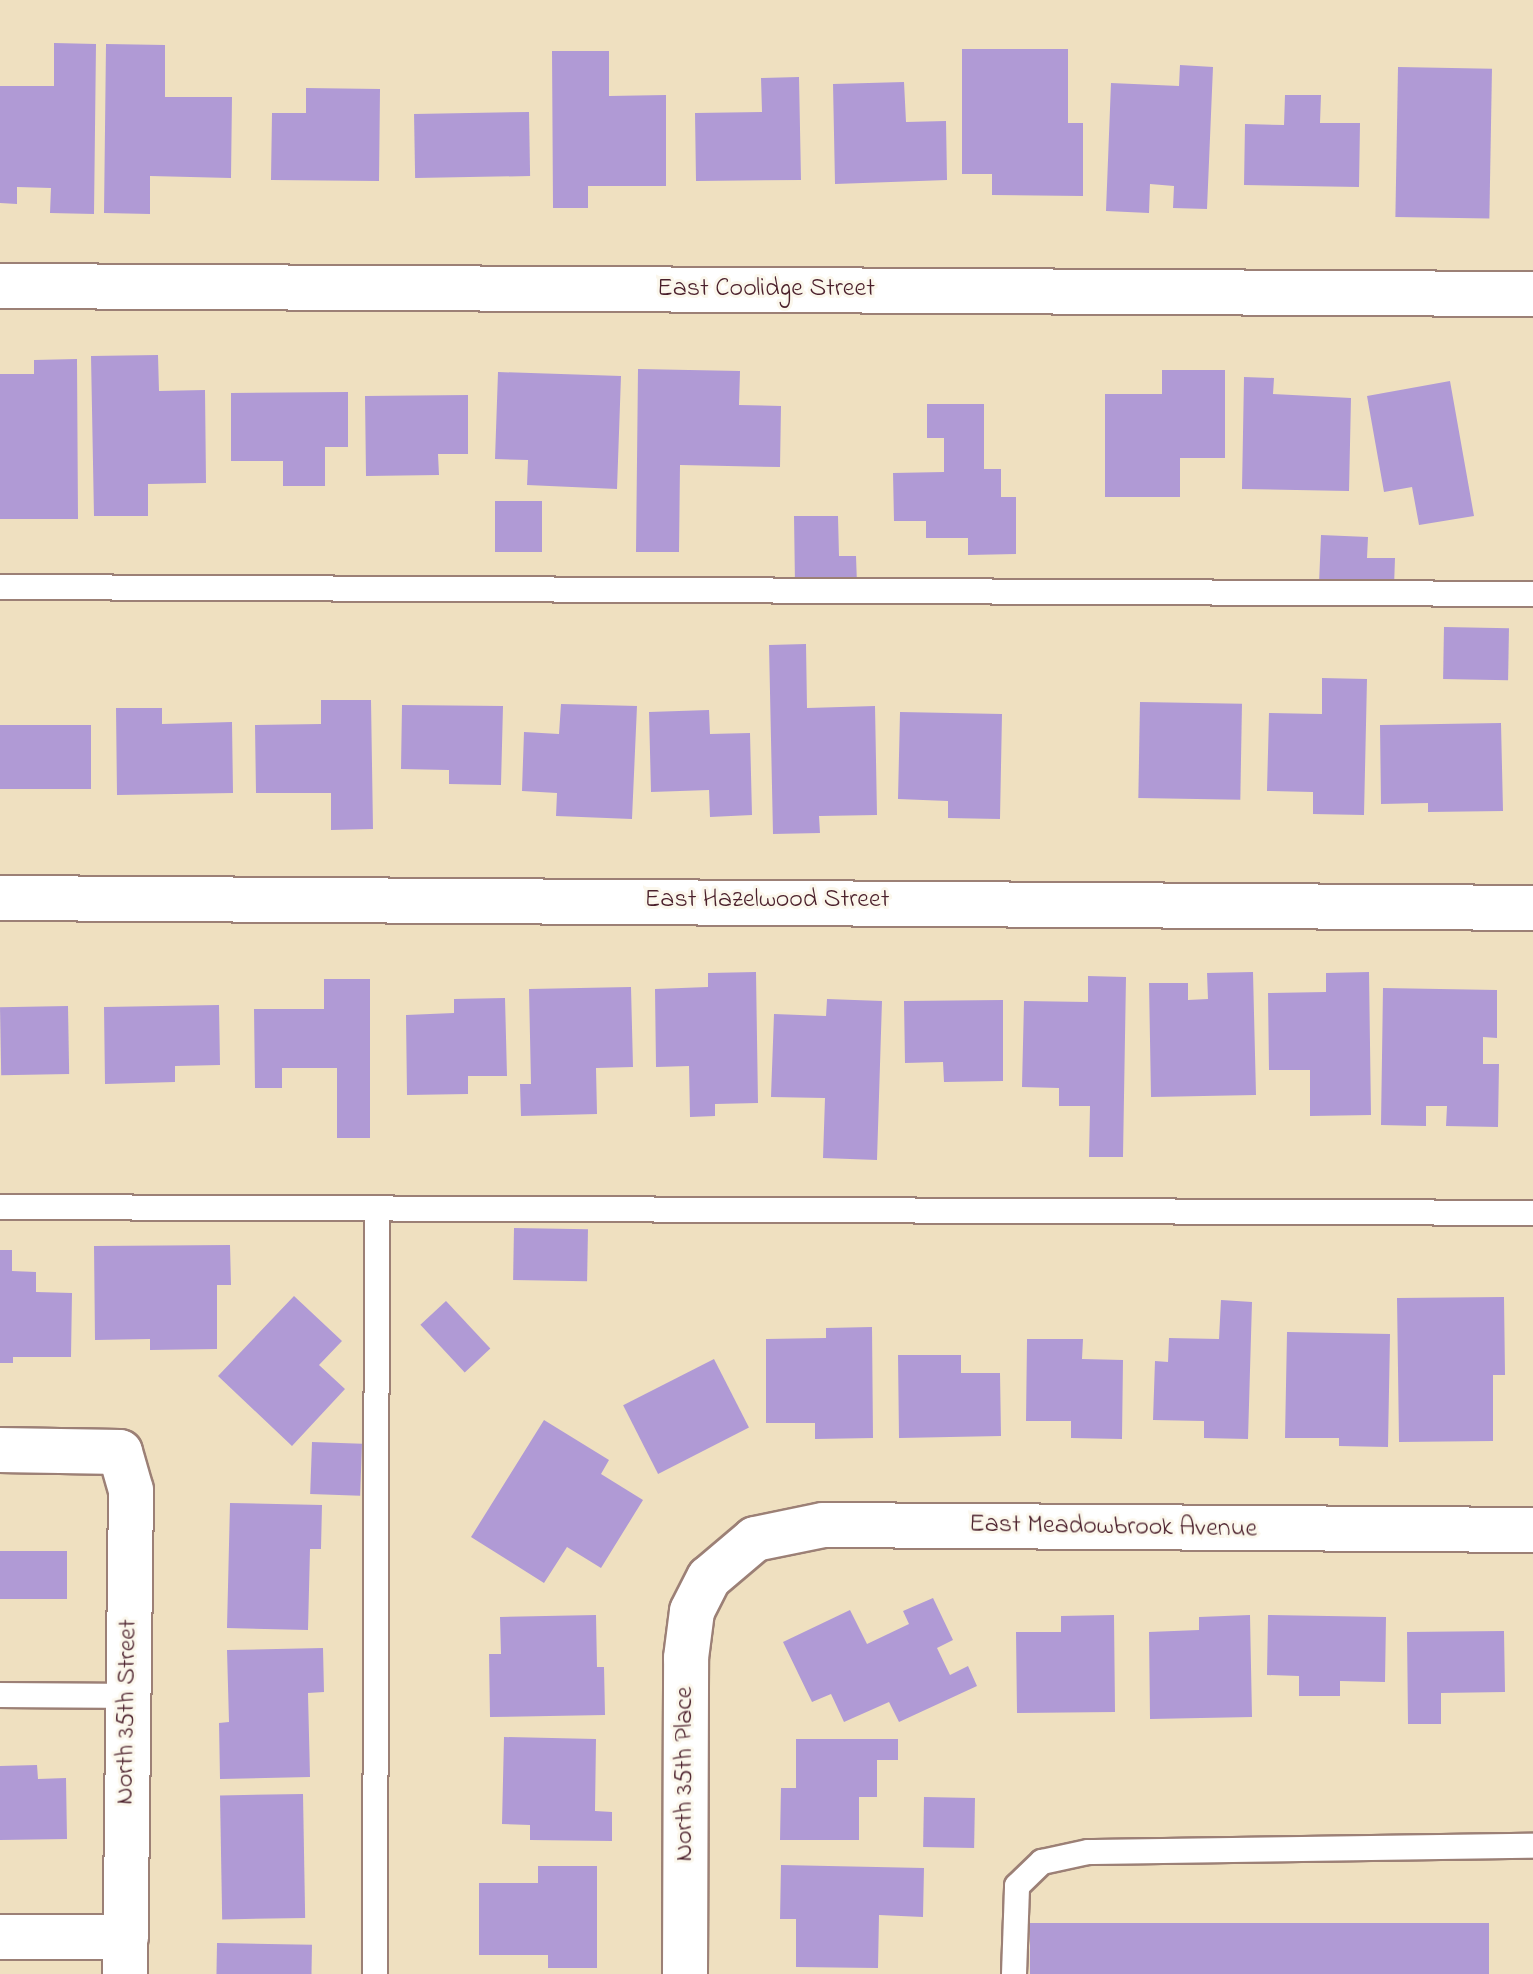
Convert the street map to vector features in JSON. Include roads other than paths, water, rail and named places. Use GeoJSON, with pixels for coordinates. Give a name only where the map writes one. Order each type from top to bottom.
{"type":"FeatureCollection","features":[{"type":"Feature","properties":{"kind":"street","name":"East Coolidge Street"},"geometry":{"type":"LineString","coordinates":[[0,286],[1533,294]]}},
{"type":"Feature","properties":{"kind":"street","name":"East Hazelwood Street"},"geometry":{"type":"LineString","coordinates":[[0,898],[1533,908]]}},
{"type":"Feature","properties":{"kind":"street","name":"North 35th Street"},"geometry":{"type":"LineString","coordinates":[[0,1450],[120,1452],[131,1490],[126,1956]]}},
{"type":"Feature","properties":{"kind":"street","name":"East Meadowbrook Avenue"},"geometry":{"type":"LineString","coordinates":[[709,1578],[755,1539],[823,1525],[1533,1530]]}},
{"type":"Feature","properties":{"kind":"street","name":"North 35th Place"},"geometry":{"type":"LineString","coordinates":[[685,1974],[686,1658],[692,1611],[709,1578]]}},
{"type":"Feature","properties":{"kind":"street"},"geometry":{"type":"LineString","coordinates":[[0,1937],[126,1956]]}},
{"type":"Feature","properties":{"kind":"lane"},"geometry":{"type":"LineString","coordinates":[[0,587],[1533,594]]}},
{"type":"Feature","properties":{"kind":"lane"},"geometry":{"type":"LineString","coordinates":[[0,1207],[1533,1213]]}},
{"type":"Feature","properties":{"kind":"lane"},"geometry":{"type":"LineString","coordinates":[[375,1974],[377,1209]]}},
{"type":"Feature","properties":{"kind":"lane"},"geometry":{"type":"LineString","coordinates":[[0,1695],[129,1696]]}},
{"type":"Feature","properties":{"kind":"lane"},"geometry":{"type":"LineString","coordinates":[[1014,1974],[1017,1886],[1042,1862],[1088,1852],[1533,1846]]}}]}
